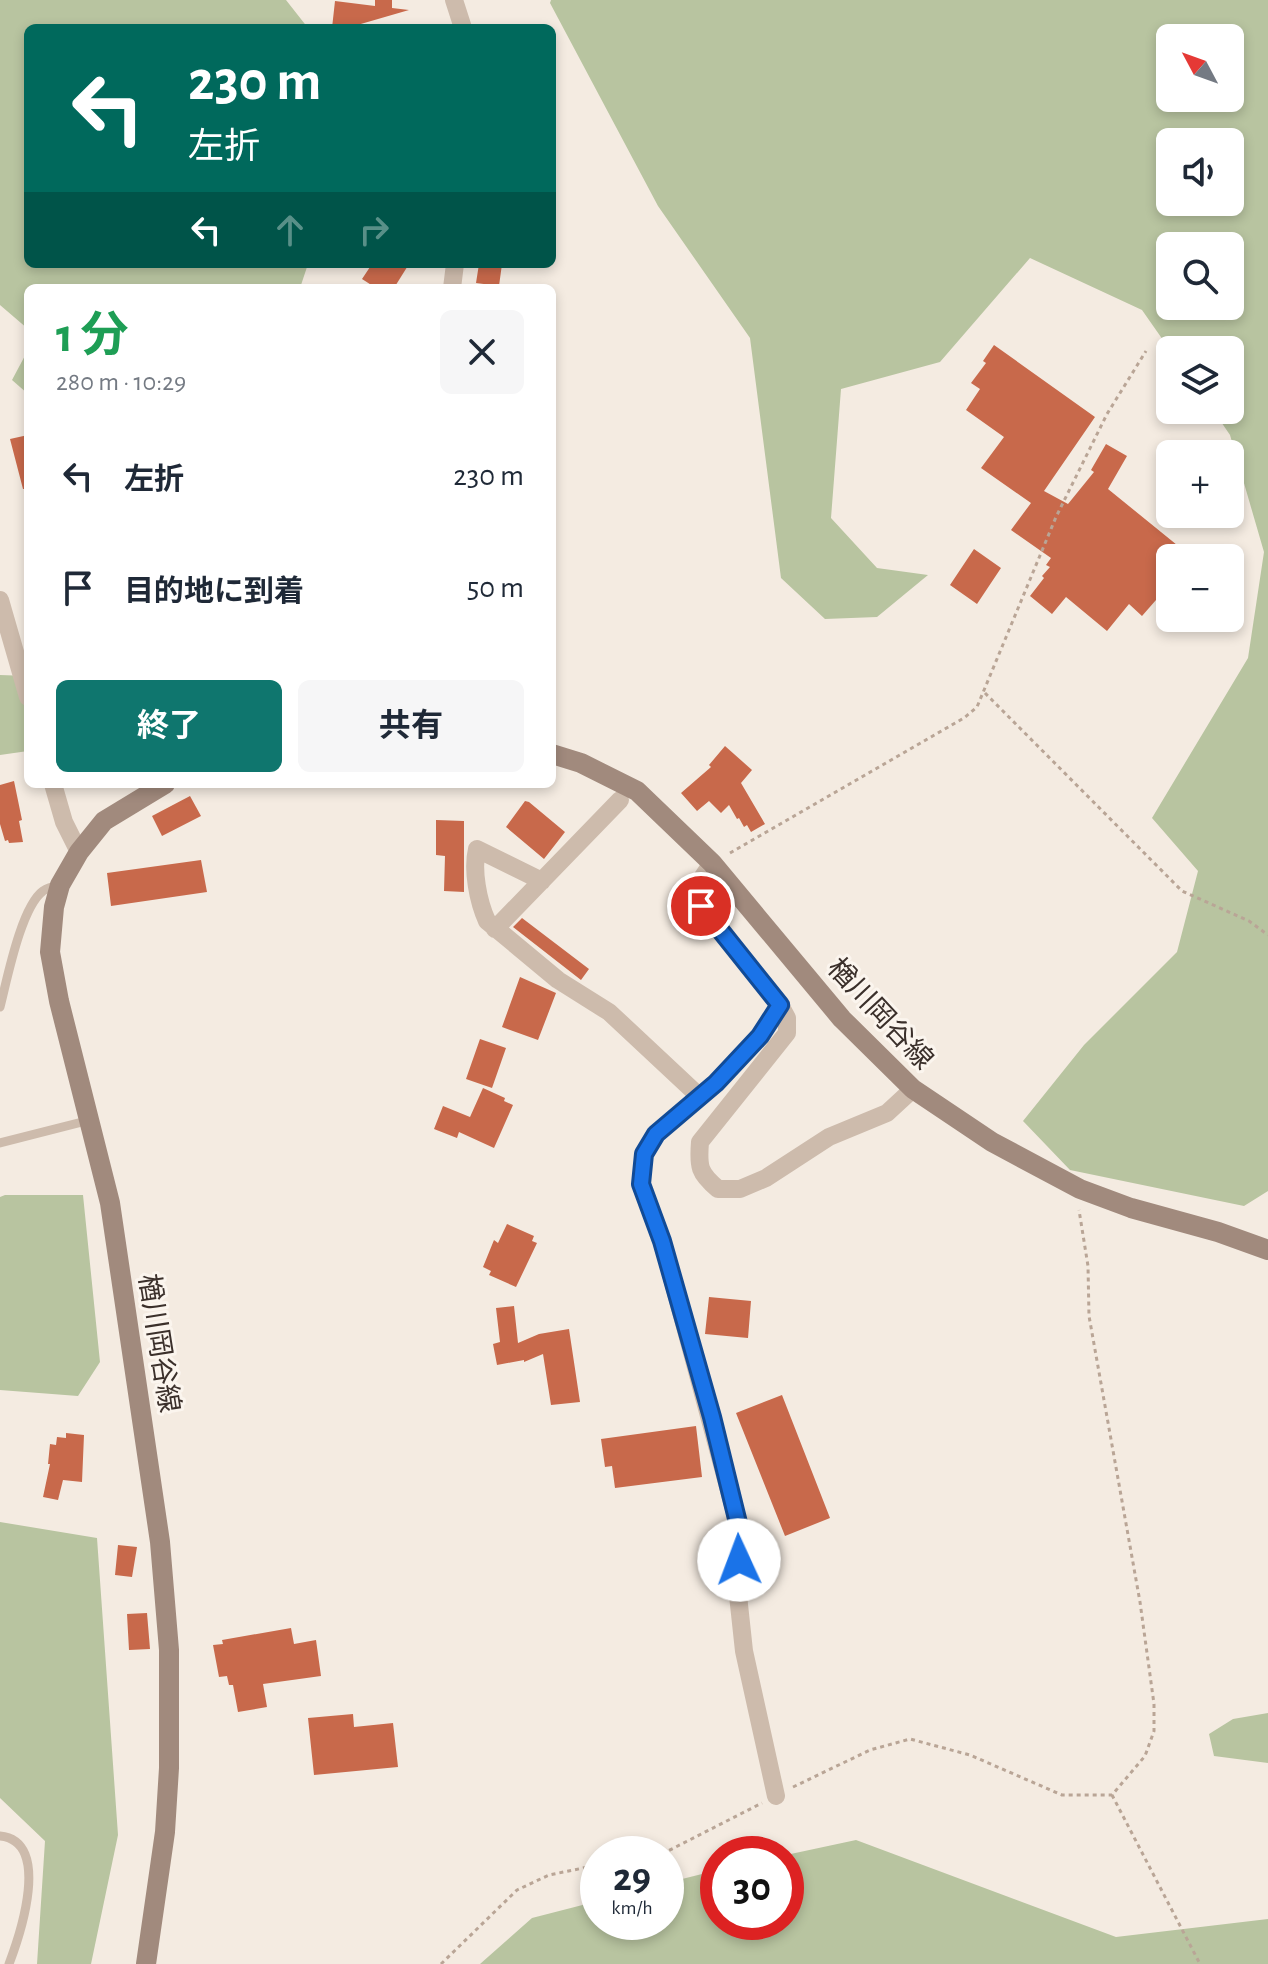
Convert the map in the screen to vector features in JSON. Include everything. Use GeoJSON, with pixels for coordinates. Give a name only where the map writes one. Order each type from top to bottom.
{"type":"FeatureCollection","features":[{"type":"Feature","properties":{"kind":"main road","name":"楢川岡谷線"},"geometry":{"type":"LineString","coordinates":[[556,755],[581,763],[637,791],[712,863],[842,1019],[913,1089],[992,1142],[1080,1189],[1268,1250]]}},
{"type":"Feature","properties":{"kind":"main road","name":"楢川岡谷線"},"geometry":{"type":"LineString","coordinates":[[146,1964],[165,1832],[169,1768],[169,1650],[160,1542],[110,1203],[59,1001],[50,952],[54,907],[60,885],[79,852],[104,821],[158,788]]}},
{"type":"Feature","properties":{"kind":"street"},"geometry":{"type":"LineString","coordinates":[[454,0],[462,24]]}},
{"type":"Feature","properties":{"kind":"street"},"geometry":{"type":"LineString","coordinates":[[0,600],[24,683]]}},
{"type":"Feature","properties":{"kind":"street"},"geometry":{"type":"LineString","coordinates":[[54,788],[64,822],[79,852]]}},
{"type":"Feature","properties":{"kind":"street"},"geometry":{"type":"LineString","coordinates":[[495,929],[620,800]]}},
{"type":"Feature","properties":{"kind":"street"},"geometry":{"type":"LineString","coordinates":[[542,881],[477,849],[475,860],[487,921],[558,980],[609,1012],[700,1097]]}},
{"type":"Feature","properties":{"kind":"street"},"geometry":{"type":"LineString","coordinates":[[712,863],[694,890],[701,906],[780,1005],[787,1018],[787,1033],[700,1142],[699,1161],[703,1176],[718,1189],[740,1189],[766,1178],[829,1137],[887,1113],[913,1089]]}},
{"type":"Feature","properties":{"kind":"street"},"geometry":{"type":"LineString","coordinates":[[776,1796],[744,1651],[737,1586],[741,1535],[712,1417],[662,1241],[641,1184],[644,1154],[656,1134],[700,1097],[760,1036],[780,1005]]}},
{"type":"Feature","properties":{"kind":"lane"},"geometry":{"type":"LineString","coordinates":[[0,1007],[13,954],[36,898],[45,889],[60,885]]}},
{"type":"Feature","properties":{"kind":"lane"},"geometry":{"type":"LineString","coordinates":[[0,1143],[90,1120]]}},
{"type":"Feature","properties":{"kind":"lane"},"geometry":{"type":"LineString","coordinates":[[0,1836],[13,1839],[27,1856],[25,1913],[9,1964]]}},
{"type":"Feature","properties":{"kind":"path"},"geometry":{"type":"LineString","coordinates":[[712,863],[964,718],[977,707],[1056,517],[1107,414],[1146,351]]}},
{"type":"Feature","properties":{"kind":"path"},"geometry":{"type":"LineString","coordinates":[[985,693],[1182,891],[1249,921],[1268,935]]}},
{"type":"Feature","properties":{"kind":"path"},"geometry":{"type":"LineString","coordinates":[[684,1843],[870,1750],[910,1739],[970,1755],[1062,1795],[1112,1795],[1145,1756],[1154,1731],[1154,1704],[1140,1602],[1089,1316],[1088,1266],[1078,1202],[1080,1189]]}},
{"type":"Feature","properties":{"kind":"path"},"geometry":{"type":"LineString","coordinates":[[1112,1795],[1200,1964]]}},
{"type":"Feature","properties":{"kind":"path"},"geometry":{"type":"LineString","coordinates":[[441,1964],[517,1890],[549,1875],[580,1869]]}},
{"type":"Feature","properties":{"kind":"green space"},"geometry":{"type":"Polygon","coordinates":[[[0,0],[286,0],[305,24],[24,24],[24,268],[307,268],[301,284],[24,284],[24,326],[0,305],[0,0]]]}},
{"type":"Feature","properties":{"kind":"green space"},"geometry":{"type":"Polygon","coordinates":[[[551,0],[1268,0],[1268,1191],[1244,1206],[1070,1170],[1023,1121],[1084,1045],[1177,952],[1198,871],[1152,818],[1248,658],[1264,552],[1244,483],[1244,440],[1231,440],[1223,424],[1244,424],[1244,336],[1160,336],[1142,310],[1030,258],[940,362],[841,389],[831,518],[877,568],[928,575],[877,617],[825,619],[781,578],[750,338],[658,206],[551,0]]]}},
{"type":"Feature","properties":{"kind":"green space"},"geometry":{"type":"Polygon","coordinates":[[[24,358],[24,390],[12,380],[24,358]]]}},
{"type":"Feature","properties":{"kind":"green space"},"geometry":{"type":"Polygon","coordinates":[[[0,675],[24,676],[24,752],[0,755],[0,675]]]}},
{"type":"Feature","properties":{"kind":"green space"},"geometry":{"type":"Polygon","coordinates":[[[83,1195],[100,1362],[78,1396],[0,1390],[0,1197],[83,1195]]]}},
{"type":"Feature","properties":{"kind":"green space"},"geometry":{"type":"Polygon","coordinates":[[[0,1522],[97,1538],[118,1835],[91,1964],[37,1964],[45,1841],[0,1798],[0,1522]]]}},
{"type":"Feature","properties":{"kind":"green space"},"geometry":{"type":"Polygon","coordinates":[[[1268,1713],[1268,1763],[1214,1756],[1209,1734],[1233,1719],[1268,1713]]]}},
{"type":"Feature","properties":{"kind":"green space"},"geometry":{"type":"Polygon","coordinates":[[[856,1840],[1116,1937],[1268,1919],[1268,1964],[480,1964],[532,1918],[580,1906],[580,1940],[684,1940],[684,1878],[700,1874],[700,1940],[804,1940],[804,1851],[856,1840]]]}},
{"type":"Feature","properties":{"kind":"building"},"geometry":{"type":"Polygon","coordinates":[[[375,0],[392,0],[392,8],[409,10],[361,24],[332,24],[335,1],[375,6],[375,0]]]}},
{"type":"Feature","properties":{"kind":"building"},"geometry":{"type":"Polygon","coordinates":[[[369,268],[406,268],[396,284],[370,284],[362,279],[369,268]]]}},
{"type":"Feature","properties":{"kind":"building"},"geometry":{"type":"Polygon","coordinates":[[[478,268],[501,268],[499,284],[476,283],[478,268]]]}},
{"type":"Feature","properties":{"kind":"building"},"geometry":{"type":"Polygon","coordinates":[[[994,345],[1095,417],[1044,491],[1068,504],[1094,472],[1091,470],[1106,444],[1127,456],[1108,489],[1176,544],[1156,544],[1156,600],[1142,616],[1129,604],[1107,631],[1066,597],[1052,614],[1030,596],[1044,578],[1042,576],[1050,567],[1046,565],[1051,558],[1011,530],[1031,503],[981,468],[1004,437],[966,410],[980,389],[971,383],[986,363],[983,361],[994,345]]]}},
{"type":"Feature","properties":{"kind":"building"},"geometry":{"type":"Polygon","coordinates":[[[24,436],[24,489],[23,489],[10,439],[24,436]]]}},
{"type":"Feature","properties":{"kind":"building"},"geometry":{"type":"Polygon","coordinates":[[[974,549],[1001,568],[977,604],[950,585],[974,549]]]}},
{"type":"Feature","properties":{"kind":"building"},"geometry":{"type":"Polygon","coordinates":[[[725,746],[752,770],[741,783],[765,824],[751,832],[747,825],[744,827],[737,819],[729,805],[721,813],[709,801],[697,811],[681,793],[711,767],[709,765],[725,746]]]}},
{"type":"Feature","properties":{"kind":"building"},"geometry":{"type":"Polygon","coordinates":[[[14,781],[23,842],[9,843],[5,841],[0,824],[0,785],[14,781]]]}},
{"type":"Feature","properties":{"kind":"building"},"geometry":{"type":"Polygon","coordinates":[[[190,796],[201,816],[162,836],[152,816],[190,796]]]}},
{"type":"Feature","properties":{"kind":"building"},"geometry":{"type":"Polygon","coordinates":[[[525,801],[565,832],[544,859],[506,827],[525,801]]]}},
{"type":"Feature","properties":{"kind":"building"},"geometry":{"type":"Polygon","coordinates":[[[436,820],[464,821],[464,892],[444,891],[445,856],[436,855],[436,820]]]}},
{"type":"Feature","properties":{"kind":"building"},"geometry":{"type":"Polygon","coordinates":[[[201,860],[207,892],[111,906],[107,873],[201,860]]]}},
{"type":"Feature","properties":{"kind":"building"},"geometry":{"type":"Polygon","coordinates":[[[522,918],[589,969],[581,980],[513,927],[522,918]]]}},
{"type":"Feature","properties":{"kind":"building"},"geometry":{"type":"Polygon","coordinates":[[[520,977],[556,993],[538,1040],[502,1027],[520,977]]]}},
{"type":"Feature","properties":{"kind":"building"},"geometry":{"type":"Polygon","coordinates":[[[480,1039],[506,1048],[492,1088],[466,1079],[480,1039]]]}},
{"type":"Feature","properties":{"kind":"building"},"geometry":{"type":"Polygon","coordinates":[[[483,1088],[513,1105],[494,1148],[459,1132],[457,1138],[434,1129],[443,1106],[470,1117],[483,1088]]]}},
{"type":"Feature","properties":{"kind":"building"},"geometry":{"type":"Polygon","coordinates":[[[507,1224],[534,1236],[532,1241],[537,1243],[516,1287],[489,1275],[491,1271],[483,1267],[494,1240],[498,1243],[507,1224]]]}},
{"type":"Feature","properties":{"kind":"building"},"geometry":{"type":"Polygon","coordinates":[[[709,1297],[751,1301],[748,1338],[705,1334],[709,1297]]]}},
{"type":"Feature","properties":{"kind":"building"},"geometry":{"type":"Polygon","coordinates":[[[514,1306],[518,1343],[539,1334],[569,1329],[580,1402],[551,1405],[543,1354],[524,1362],[497,1365],[493,1344],[500,1342],[496,1308],[514,1306]]]}},
{"type":"Feature","properties":{"kind":"building"},"geometry":{"type":"Polygon","coordinates":[[[782,1395],[830,1518],[785,1536],[736,1413],[782,1395]]]}},
{"type":"Feature","properties":{"kind":"building"},"geometry":{"type":"Polygon","coordinates":[[[696,1426],[702,1477],[615,1488],[612,1466],[605,1467],[601,1439],[696,1426]]]}},
{"type":"Feature","properties":{"kind":"building"},"geometry":{"type":"Polygon","coordinates":[[[66,1433],[84,1435],[82,1482],[63,1480],[58,1500],[43,1497],[50,1464],[50,1444],[56,1445],[57,1437],[66,1438],[66,1433]]]}},
{"type":"Feature","properties":{"kind":"building"},"geometry":{"type":"Polygon","coordinates":[[[118,1545],[137,1547],[132,1577],[115,1575],[118,1545]]]}},
{"type":"Feature","properties":{"kind":"building"},"geometry":{"type":"Polygon","coordinates":[[[147,1613],[150,1649],[129,1650],[127,1614],[147,1613]]]}},
{"type":"Feature","properties":{"kind":"building"},"geometry":{"type":"Polygon","coordinates":[[[291,1628],[294,1644],[316,1640],[321,1676],[263,1684],[267,1707],[238,1712],[233,1685],[229,1685],[227,1676],[219,1677],[213,1645],[223,1644],[222,1640],[291,1628]]]}},
{"type":"Feature","properties":{"kind":"building"},"geometry":{"type":"Polygon","coordinates":[[[353,1714],[354,1727],[393,1723],[398,1767],[314,1775],[308,1718],[353,1714]]]}},
{"type":"Feature","properties":{"kind":"route"},"geometry":{"type":"LineString","coordinates":[[701,906],[780,1005],[760,1036],[716,1083],[656,1134],[644,1154],[641,1184],[662,1241],[712,1417],[741,1535],[739,1560]]}}]}
